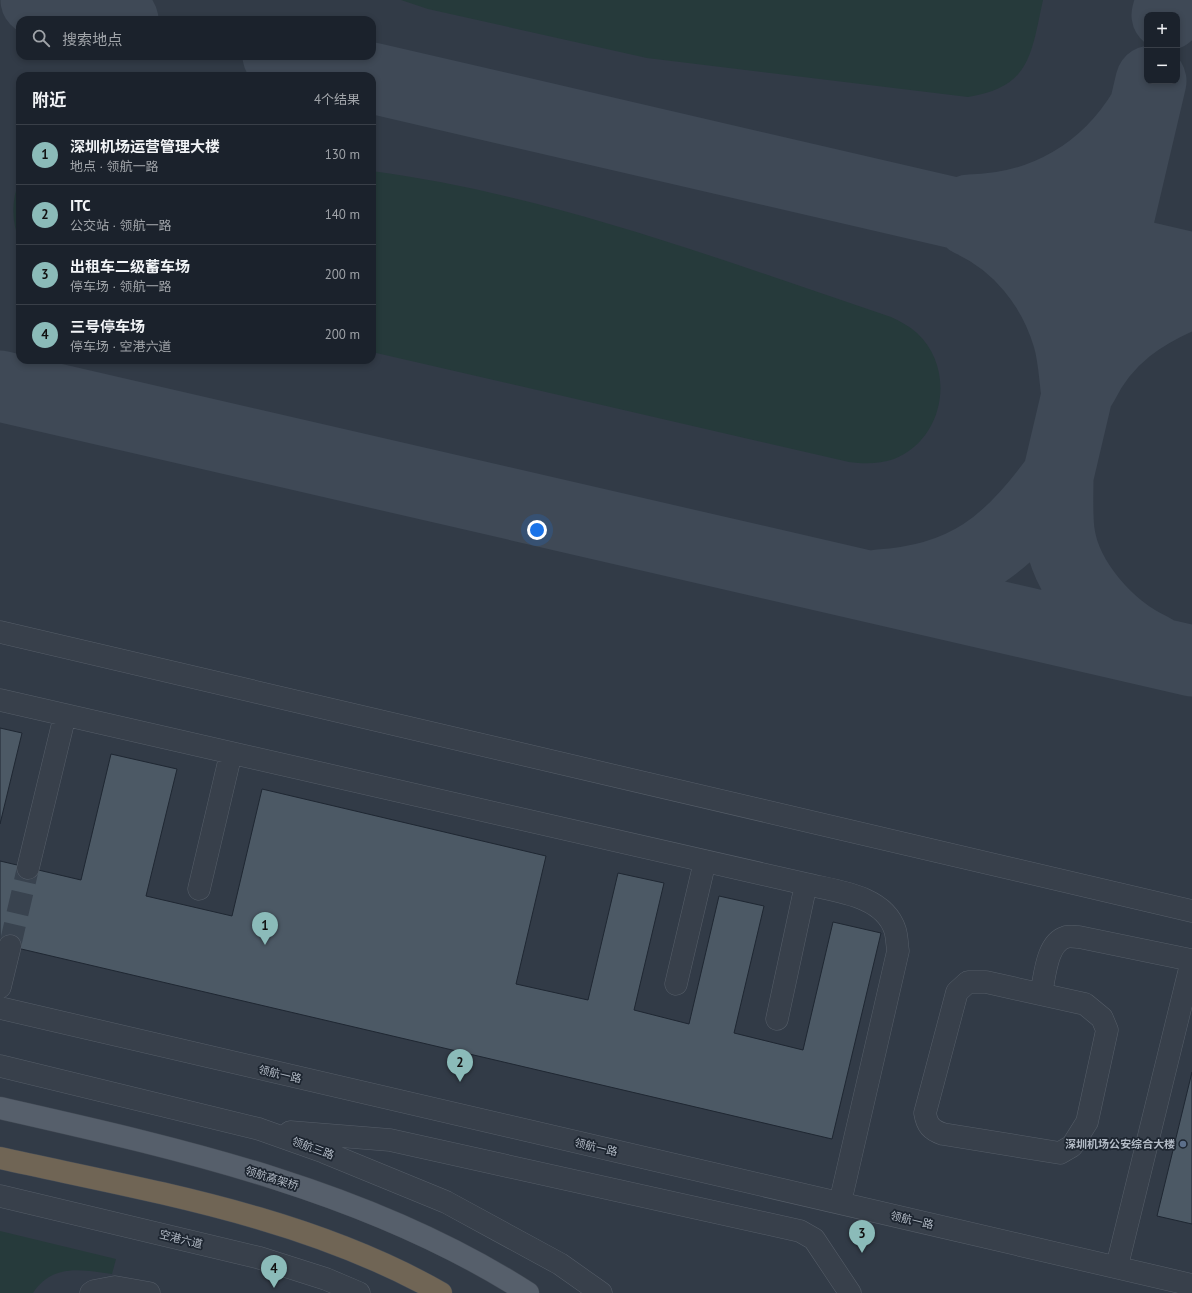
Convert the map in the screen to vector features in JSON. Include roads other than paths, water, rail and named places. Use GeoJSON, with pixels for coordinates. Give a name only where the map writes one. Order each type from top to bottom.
{"type":"FeatureCollection","features":[{"type":"Feature","properties":{"kind":"highway"},"geometry":{"type":"LineString","coordinates":[[0,1158],[215,1206],[291,1229],[374,1259],[441,1293]]}},
{"type":"Feature","properties":{"kind":"main road","name":"领航高架桥"},"geometry":{"type":"LineString","coordinates":[[0,1108],[117,1135],[229,1165],[296,1185],[427,1237],[502,1276],[528,1293]]}},
{"type":"Feature","properties":{"kind":"street"},"geometry":{"type":"LineString","coordinates":[[0,632],[1192,911]]}},
{"type":"Feature","properties":{"kind":"street"},"geometry":{"type":"LineString","coordinates":[[0,700],[806,884],[855,896],[872,903],[885,915],[894,929],[898,951],[840,1203]]}},
{"type":"Feature","properties":{"kind":"street"},"geometry":{"type":"LineString","coordinates":[[28,868],[65,715]]}},
{"type":"Feature","properties":{"kind":"street"},"geometry":{"type":"LineString","coordinates":[[199,889],[231,753]]}},
{"type":"Feature","properties":{"kind":"street"},"geometry":{"type":"LineString","coordinates":[[676,984],[705,861]]}},
{"type":"Feature","properties":{"kind":"street"},"geometry":{"type":"LineString","coordinates":[[777,1019],[806,884]]}},
{"type":"Feature","properties":{"kind":"street"},"geometry":{"type":"LineString","coordinates":[[1041,994],[1050,955],[1056,944],[1066,937],[1079,937],[1192,960],[1117,1266]]}},
{"type":"Feature","properties":{"kind":"street"},"geometry":{"type":"LineString","coordinates":[[0,987],[10,946]]}},
{"type":"Feature","properties":{"kind":"street"},"geometry":{"type":"LineString","coordinates":[[968,982],[986,982],[1041,994],[1085,1004],[1102,1018],[1107,1030],[1087,1122],[1072,1146],[1060,1153],[943,1134],[933,1130],[926,1123],[925,1113],[957,992],[968,982]]}},
{"type":"Feature","properties":{"kind":"street","name":"领航一路"},"geometry":{"type":"LineString","coordinates":[[0,1008],[1117,1266],[1192,1285]]}},
{"type":"Feature","properties":{"kind":"street","name":"领航三路"},"geometry":{"type":"LineString","coordinates":[[0,1066],[259,1129],[347,1161],[446,1202],[560,1264],[601,1293]]}},
{"type":"Feature","properties":{"kind":"street"},"geometry":{"type":"LineString","coordinates":[[259,1129],[390,1140],[800,1231],[814,1239],[850,1293]]}},
{"type":"Feature","properties":{"kind":"street","name":"空港六道"},"geometry":{"type":"LineString","coordinates":[[0,1196],[260,1258],[326,1279],[359,1293]]}},
{"type":"Feature","properties":{"kind":"street"},"geometry":{"type":"LineString","coordinates":[[91,1293],[94,1291],[115,1287],[149,1293]]}},
{"type":"Feature","properties":{"kind":"tunnel"},"geometry":{"type":"LineString","coordinates":[[10,946],[28,868]]}},
{"type":"Feature","properties":{"kind":"place","name":"深圳机场运营管理大楼"},"geometry":{"type":"Point","coordinates":[265,945]}},
{"type":"Feature","properties":{"kind":"place","name":"ITC"},"geometry":{"type":"Point","coordinates":[460,1082]}},
{"type":"Feature","properties":{"kind":"place","name":"深圳机场公安综合大楼"},"geometry":{"type":"Point","coordinates":[1183,1144]}},
{"type":"Feature","properties":{"kind":"place","name":"出租车二级蓄车场"},"geometry":{"type":"Point","coordinates":[862,1253]}},
{"type":"Feature","properties":{"kind":"place","name":"三号停车场"},"geometry":{"type":"Point","coordinates":[274,1288]}}]}
